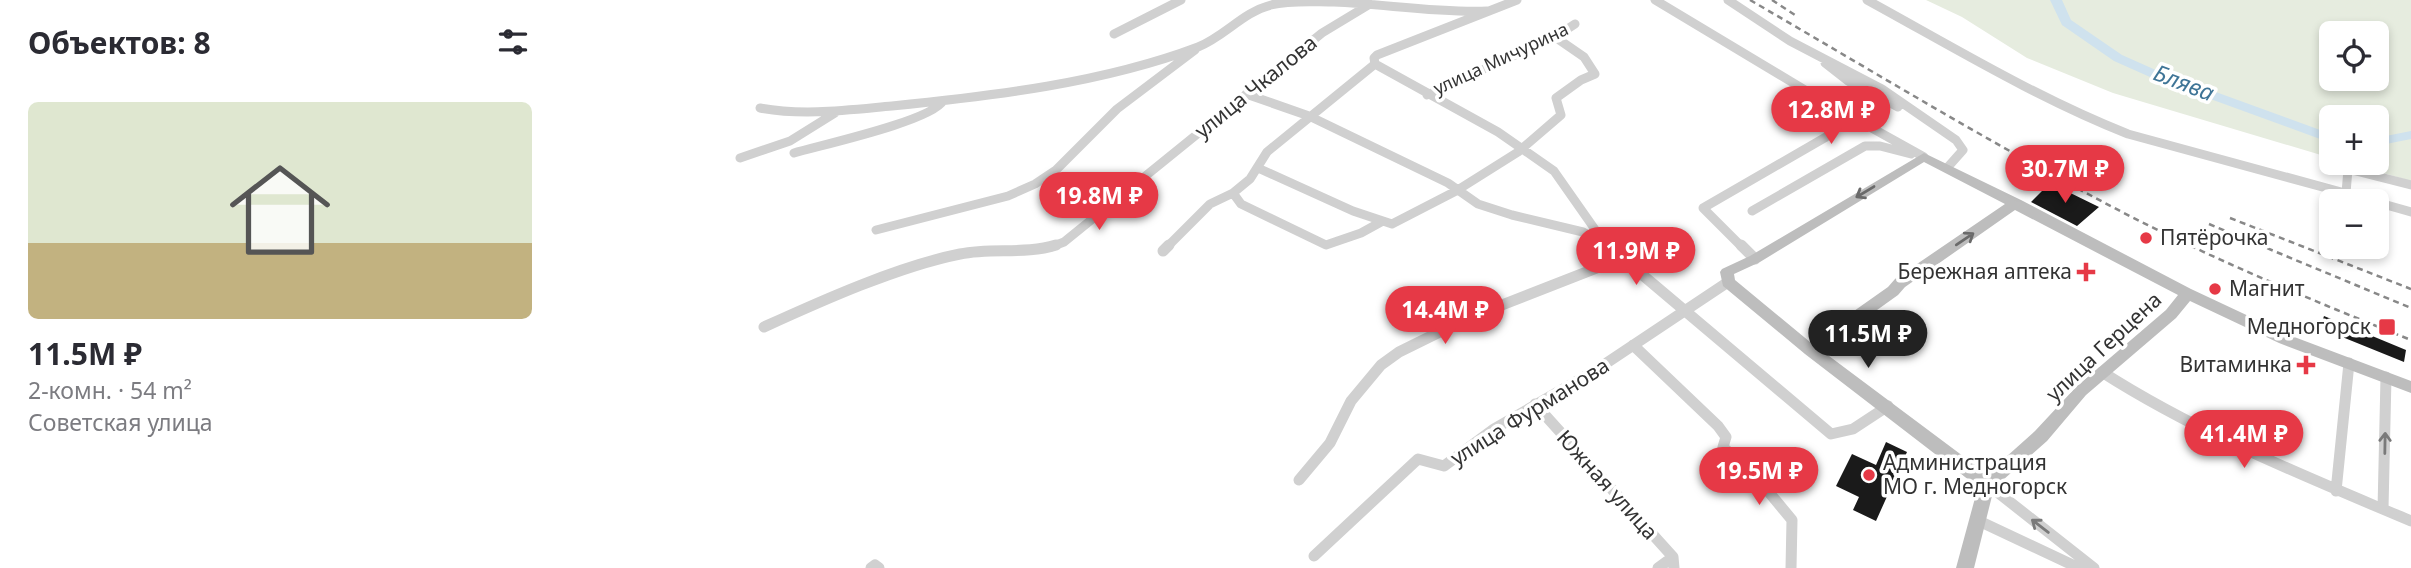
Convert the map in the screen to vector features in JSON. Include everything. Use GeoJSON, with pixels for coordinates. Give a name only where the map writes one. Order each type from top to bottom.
{"type":"FeatureCollection","features":[{"type":"Feature","properties":{"kind":"street"},"geometry":{"type":"LineString","coordinates":[[1114,34],[1181,0]]}},
{"type":"Feature","properties":{"kind":"street"},"geometry":{"type":"LineString","coordinates":[[876,230],[1008,196],[1035,184],[1056,170],[1117,109],[1200,46],[1270,2],[1325,0],[1403,5],[1442,11],[1487,11]]}},
{"type":"Feature","properties":{"kind":"street"},"geometry":{"type":"LineString","coordinates":[[1163,251],[1210,204],[1233,193],[1258,168],[1267,152],[1375,64],[1374,58],[1379,53],[1517,0]]}},
{"type":"Feature","properties":{"kind":"street"},"geometry":{"type":"LineString","coordinates":[[1655,0],[1825,102],[1924,157],[2186,293],[2284,339],[2411,387]]}},
{"type":"Feature","properties":{"kind":"street"},"geometry":{"type":"LineString","coordinates":[[1728,0],[1818,56],[1848,81],[1902,109],[1963,150],[1947,168]]}},
{"type":"Feature","properties":{"kind":"street"},"geometry":{"type":"LineString","coordinates":[[1867,0],[2053,103],[2098,123],[2128,134],[2331,189]]}},
{"type":"Feature","properties":{"kind":"street","name":"улица Чкалова"},"geometry":{"type":"LineString","coordinates":[[764,327],[821,301],[958,254],[989,249],[1020,252],[1046,250],[1064,242],[1322,33],[1371,4]]}},
{"type":"Feature","properties":{"kind":"street","name":"улица Мичурина"},"geometry":{"type":"LineString","coordinates":[[1427,95],[1555,37],[1576,24]]}},
{"type":"Feature","properties":{"kind":"street"},"geometry":{"type":"LineString","coordinates":[[1258,168],[1381,222],[1392,224],[1456,191],[1524,149],[1561,115],[1556,98],[1581,79],[1595,74],[1595,71],[1590,62],[1555,37]]}},
{"type":"Feature","properties":{"kind":"street"},"geometry":{"type":"LineString","coordinates":[[760,108],[782,112],[838,111],[943,101],[1099,76],[1200,46]]}},
{"type":"Feature","properties":{"kind":"street","name":"улица Мичурина"},"geometry":{"type":"LineString","coordinates":[[1375,64],[1524,149],[1554,171],[1604,242]]}},
{"type":"Feature","properties":{"kind":"street"},"geometry":{"type":"LineString","coordinates":[[1246,94],[1309,117],[1448,183],[1465,199],[1514,217],[1584,232],[1604,242],[1625,257],[1831,434],[1848,432],[1888,406]]}},
{"type":"Feature","properties":{"kind":"street"},"geometry":{"type":"LineString","coordinates":[[794,153],[902,123],[939,108],[943,101]]}},
{"type":"Feature","properties":{"kind":"street"},"geometry":{"type":"LineString","coordinates":[[740,158],[790,141],[838,111]]}},
{"type":"Feature","properties":{"kind":"street"},"geometry":{"type":"LineString","coordinates":[[1755,259],[1703,208],[1826,137]]}},
{"type":"Feature","properties":{"kind":"street"},"geometry":{"type":"LineString","coordinates":[[1752,211],[1865,146],[1880,146],[1924,157]]}},
{"type":"Feature","properties":{"kind":"street"},"geometry":{"type":"LineString","coordinates":[[1924,157],[1755,259],[1727,272],[1728,282],[1810,350],[1888,406],[2094,568]]}},
{"type":"Feature","properties":{"kind":"street"},"geometry":{"type":"LineString","coordinates":[[2346,189],[2347,169],[2411,185]]}},
{"type":"Feature","properties":{"kind":"street"},"geometry":{"type":"LineString","coordinates":[[1233,193],[1241,204],[1326,245],[1362,233],[1381,222]]}},
{"type":"Feature","properties":{"kind":"street"},"geometry":{"type":"LineString","coordinates":[[1810,350],[1894,291],[1900,283],[2016,204]]}},
{"type":"Feature","properties":{"kind":"street"},"geometry":{"type":"LineString","coordinates":[[2389,206],[2411,212]]}},
{"type":"Feature","properties":{"kind":"street"},"geometry":{"type":"LineString","coordinates":[[1299,480],[1330,443],[1351,401],[1381,366],[1399,352],[1466,319],[1625,257]]}},
{"type":"Feature","properties":{"kind":"street","name":"улица Фурманова"},"geometry":{"type":"LineString","coordinates":[[1314,556],[1405,468],[1418,459],[1444,466],[1494,429],[1597,370],[1728,282]]}},
{"type":"Feature","properties":{"kind":"street","name":"улица Герцена"},"geometry":{"type":"LineString","coordinates":[[1987,484],[2041,436],[2081,391],[2171,314],[2186,293]]}},
{"type":"Feature","properties":{"kind":"street"},"geometry":{"type":"LineString","coordinates":[[1633,345],[1718,426],[1726,437],[1723,447],[1758,479],[1792,520],[1791,568]]}},
{"type":"Feature","properties":{"kind":"street"},"geometry":{"type":"LineString","coordinates":[[2336,492],[2349,363]]}},
{"type":"Feature","properties":{"kind":"street"},"geometry":{"type":"LineString","coordinates":[[2102,372],[2147,402],[2254,456],[2411,522]]}},
{"type":"Feature","properties":{"kind":"street"},"geometry":{"type":"LineString","coordinates":[[2383,509],[2386,377]]}},
{"type":"Feature","properties":{"kind":"street","name":"Южная улица"},"geometry":{"type":"LineString","coordinates":[[1535,404],[1626,502],[1673,563]]}},
{"type":"Feature","properties":{"kind":"street"},"geometry":{"type":"LineString","coordinates":[[1965,568],[1987,484]]}},
{"type":"Feature","properties":{"kind":"street"},"geometry":{"type":"LineString","coordinates":[[1979,521],[2079,568]]}},
{"type":"Feature","properties":{"kind":"street"},"geometry":{"type":"LineString","coordinates":[[1658,568],[1673,563]]}},
{"type":"Feature","properties":{"kind":"shaded area"},"geometry":{"type":"Polygon","coordinates":[[[1926,0],[2411,0],[2411,181],[2389,175],[2389,105],[2319,105],[2319,154],[2113,93],[2027,58],[1962,17],[1926,0]]]}},
{"type":"Feature","properties":{"kind":"building"},"geometry":{"type":"Polygon","coordinates":[[[2050,183],[2099,207],[2077,226],[2031,202],[2050,183]]]}},
{"type":"Feature","properties":{"kind":"building","name":"Медногорск"},"geometry":{"type":"Polygon","coordinates":[[[2324,316],[2406,350],[2404,362],[2320,328],[2324,316]]]}},
{"type":"Feature","properties":{"kind":"building","name":"Администрация МО г. Медногорск"},"geometry":{"type":"Polygon","coordinates":[[[1886,442],[1907,452],[1876,521],[1853,510],[1859,497],[1836,486],[1852,454],[1876,465],[1886,442]]]}},
{"type":"Feature","properties":{"kind":"waterway","name":"Блява"},"geometry":{"type":"LineString","coordinates":[[2056,0],[2066,22],[2118,58],[2154,74],[2319,135]]}},
{"type":"Feature","properties":{"kind":"waterway","name":"Блява"},"geometry":{"type":"LineString","coordinates":[[2389,139],[2411,135]]}},
{"type":"Feature","properties":{"kind":"railway"},"geometry":{"type":"LineString","coordinates":[[1750,0],[1983,136],[2124,213],[2230,264],[2411,340]]}},
{"type":"Feature","properties":{"kind":"railway"},"geometry":{"type":"LineString","coordinates":[[1772,0],[1795,15]]}},
{"type":"Feature","properties":{"kind":"railway"},"geometry":{"type":"LineString","coordinates":[[2230,218],[2411,289]]}},
{"type":"Feature","properties":{"kind":"railway"},"geometry":{"type":"LineString","coordinates":[[2209,224],[2411,308]]}},
{"type":"Feature","properties":{"kind":"place","name":"Пятёрочка"},"geometry":{"type":"Point","coordinates":[2146,238]}},
{"type":"Feature","properties":{"kind":"place","name":"Бережная аптека"},"geometry":{"type":"Point","coordinates":[2086,272]}},
{"type":"Feature","properties":{"kind":"place","name":"Магнит"},"geometry":{"type":"Point","coordinates":[2215,289]}},
{"type":"Feature","properties":{"kind":"place","name":"Медногорск"},"geometry":{"type":"Point","coordinates":[2387,327]}},
{"type":"Feature","properties":{"kind":"place","name":"Витаминка"},"geometry":{"type":"Point","coordinates":[2306,365]}},
{"type":"Feature","properties":{"kind":"place","name":"Администрация МО г. Медногорск"},"geometry":{"type":"Point","coordinates":[1869,475]}}]}
